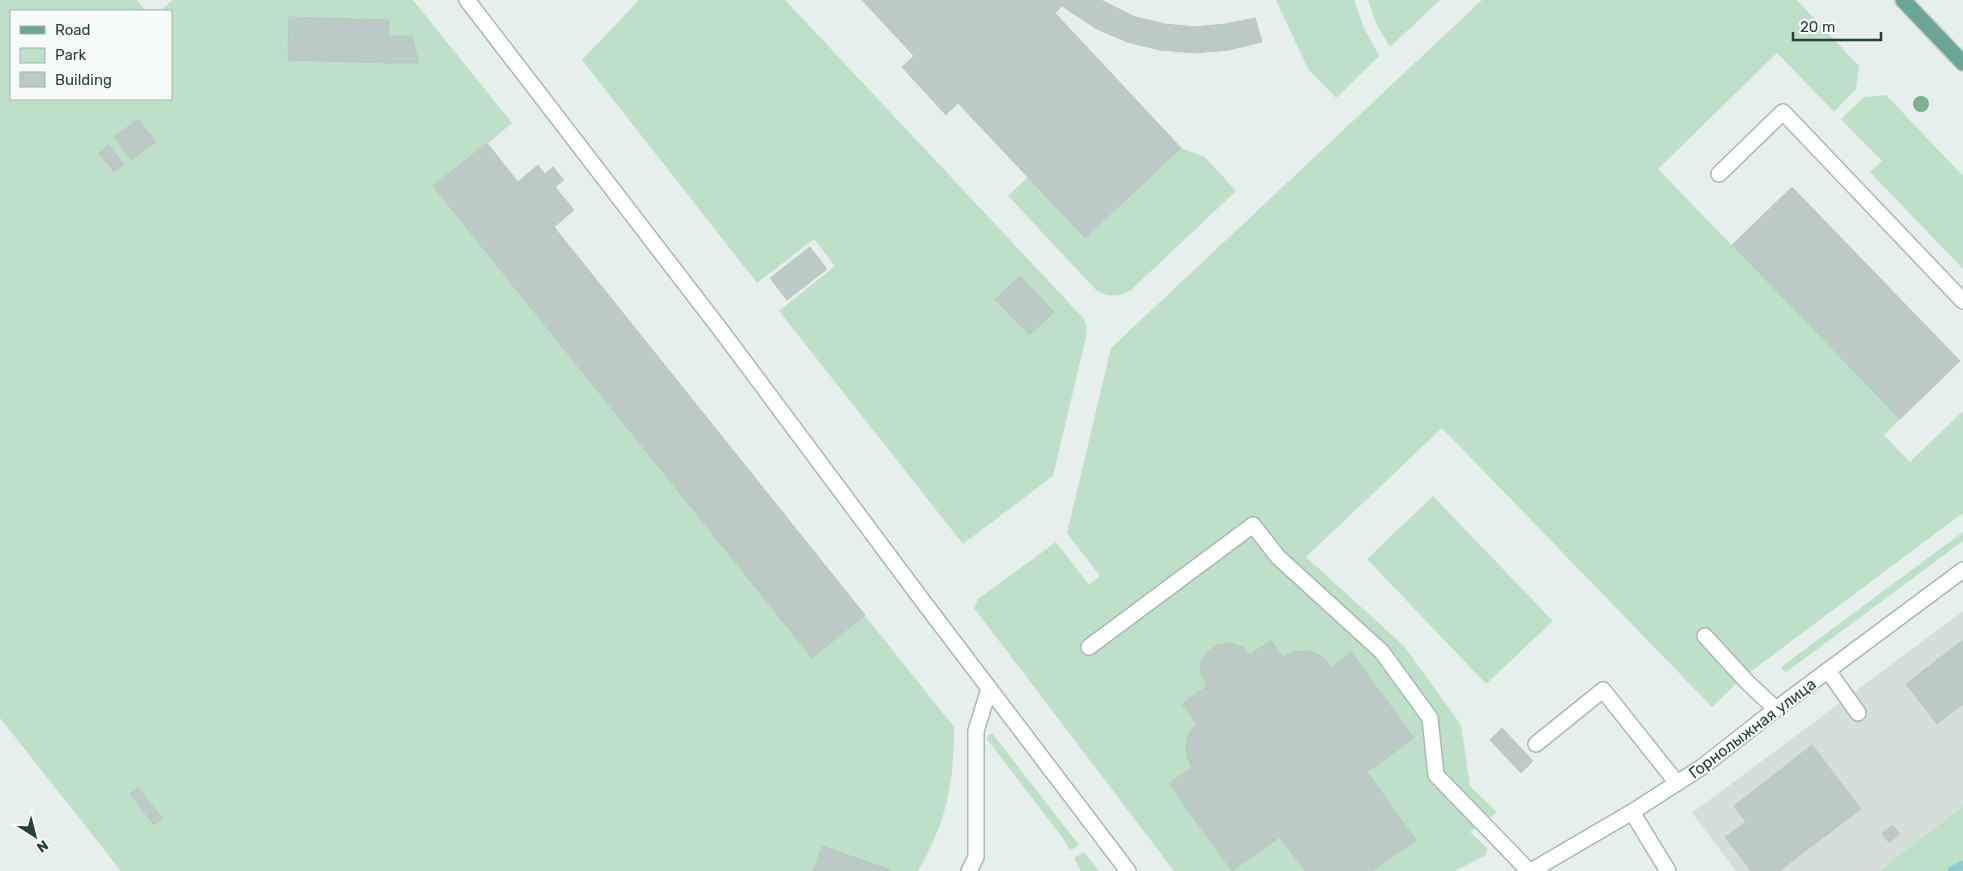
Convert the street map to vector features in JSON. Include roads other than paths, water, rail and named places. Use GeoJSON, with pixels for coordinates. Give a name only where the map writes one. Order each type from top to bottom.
{"type":"FeatureCollection","features":[{"type":"Feature","properties":{"kind":"main road"},"geometry":{"type":"LineString","coordinates":[[1903,0],[1963,63]]}},
{"type":"Feature","properties":{"kind":"street"},"geometry":{"type":"LineString","coordinates":[[467,0],[720,329],[989,689],[1128,871]]}},
{"type":"Feature","properties":{"kind":"street"},"geometry":{"type":"LineString","coordinates":[[1719,174],[1783,112],[1963,300]]}},
{"type":"Feature","properties":{"kind":"street"},"geometry":{"type":"LineString","coordinates":[[1089,647],[1254,524],[1278,557],[1382,652],[1430,718],[1436,775],[1530,871]]}},
{"type":"Feature","properties":{"kind":"street","name":"Горнолыжная улица"},"geometry":{"type":"LineString","coordinates":[[1530,871],[1632,812],[1702,767],[1776,709],[1829,672],[1963,570]]}},
{"type":"Feature","properties":{"kind":"street"},"geometry":{"type":"LineString","coordinates":[[1705,636],[1748,683],[1776,709]]}},
{"type":"Feature","properties":{"kind":"street"},"geometry":{"type":"LineString","coordinates":[[1829,672],[1858,713]]}},
{"type":"Feature","properties":{"kind":"street"},"geometry":{"type":"LineString","coordinates":[[969,871],[976,857],[976,731],[989,689]]}},
{"type":"Feature","properties":{"kind":"street"},"geometry":{"type":"LineString","coordinates":[[1536,744],[1603,690],[1677,783]]}},
{"type":"Feature","properties":{"kind":"street"},"geometry":{"type":"LineString","coordinates":[[1632,812],[1668,871]]}},
{"type":"Feature","properties":{"kind":"waterway"},"geometry":{"type":"LineString","coordinates":[[1952,871],[1963,865]]}}]}
